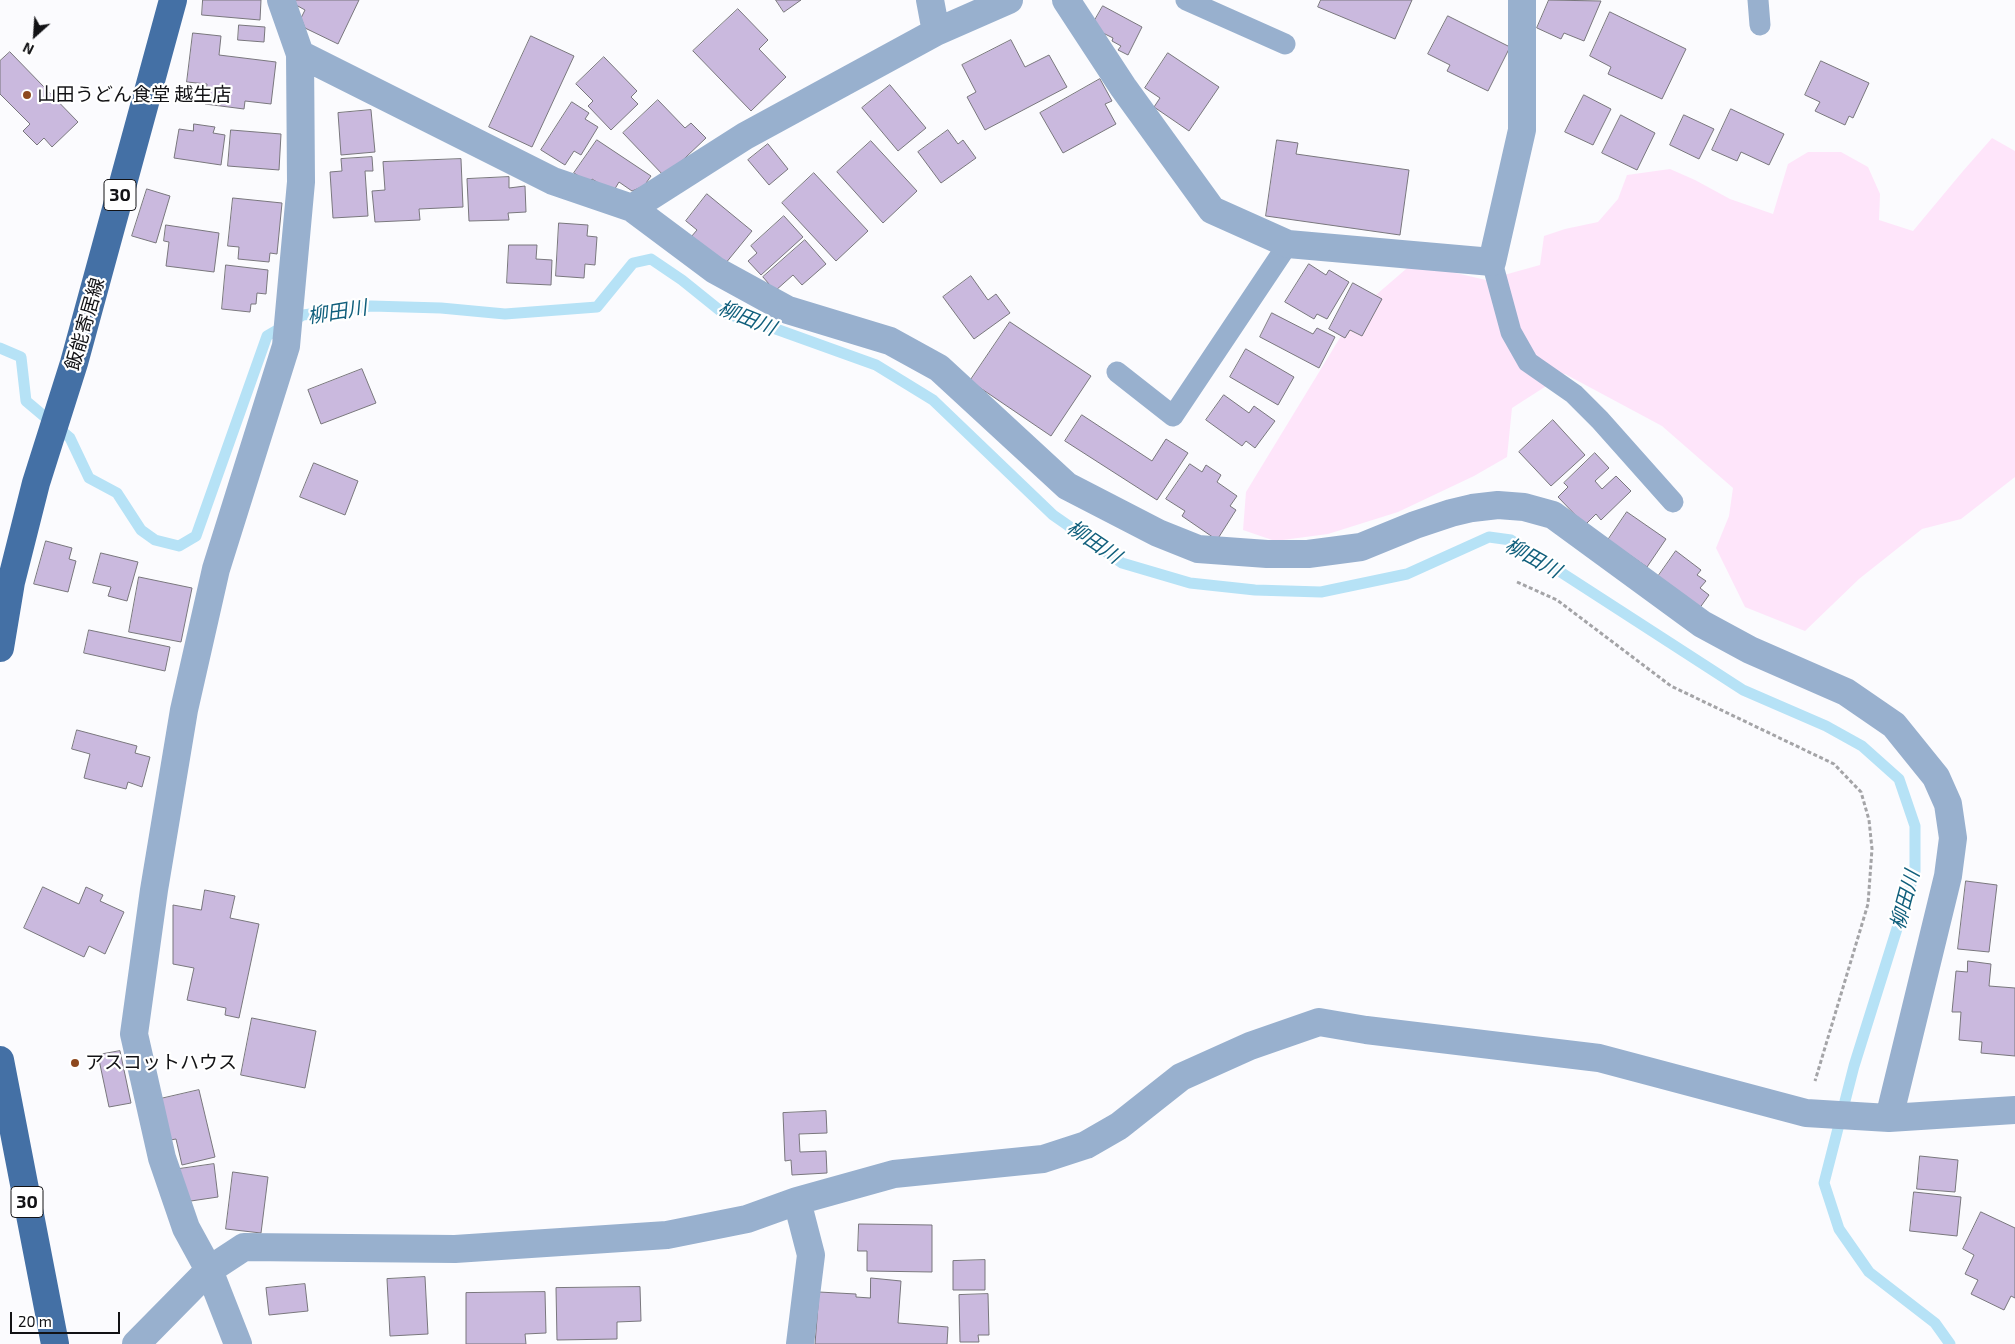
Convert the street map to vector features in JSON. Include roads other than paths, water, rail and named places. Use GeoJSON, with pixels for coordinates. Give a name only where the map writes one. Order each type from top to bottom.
{"type":"FeatureCollection","features":[{"type":"Feature","properties":{"kind":"main road","name":"飯能寄居線"},"geometry":{"type":"LineString","coordinates":[[0,648],[11,582],[36,483],[66,390],[173,0]]}},
{"type":"Feature","properties":{"kind":"main road","name":"30"},"geometry":{"type":"LineString","coordinates":[[0,1060],[55,1344]]}},
{"type":"Feature","properties":{"kind":"street"},"geometry":{"type":"LineString","coordinates":[[238,1344],[209,1270],[186,1228],[162,1158],[134,1034],[154,890],[184,710],[216,569],[286,346],[301,182],[300,54],[281,0]]}},
{"type":"Feature","properties":{"kind":"street"},"geometry":{"type":"LineString","coordinates":[[930,0],[936,32]]}},
{"type":"Feature","properties":{"kind":"street"},"geometry":{"type":"LineString","coordinates":[[632,208],[745,136],[936,32],[1008,0]]}},
{"type":"Feature","properties":{"kind":"street"},"geometry":{"type":"LineString","coordinates":[[1066,0],[1123,87],[1212,210],[1288,244],[1492,262],[1522,130],[1522,0]]}},
{"type":"Feature","properties":{"kind":"street"},"geometry":{"type":"LineString","coordinates":[[300,54],[553,180],[632,208],[715,270],[788,310],[890,341],[940,368],[1067,486],[1158,533],[1198,549],[1267,554],[1308,554],[1361,547],[1450,513],[1472,508],[1498,505],[1524,507],[1553,514],[1702,624],[1750,650],[1846,692],[1894,725],[1936,777],[1948,804],[1953,838],[1948,876],[1889,1118]]}},
{"type":"Feature","properties":{"kind":"street"},"geometry":{"type":"LineString","coordinates":[[136,1344],[209,1270],[244,1247],[455,1249],[667,1235],[747,1219],[797,1201],[894,1174],[1043,1159],[1086,1145],[1119,1126],[1181,1077],[1250,1046],[1319,1022],[1366,1030],[1599,1058],[1806,1113],[1889,1118],[2015,1110]]}},
{"type":"Feature","properties":{"kind":"street"},"geometry":{"type":"LineString","coordinates":[[797,1201],[811,1256],[800,1344]]}},
{"type":"Feature","properties":{"kind":"lane"},"geometry":{"type":"LineString","coordinates":[[1186,0],[1285,44]]}},
{"type":"Feature","properties":{"kind":"lane"},"geometry":{"type":"LineString","coordinates":[[1758,0],[1760,26]]}},
{"type":"Feature","properties":{"kind":"lane"},"geometry":{"type":"LineString","coordinates":[[1116,372],[1173,416],[1288,244]]}},
{"type":"Feature","properties":{"kind":"lane"},"geometry":{"type":"LineString","coordinates":[[1492,262],[1511,332],[1528,362],[1574,394],[1600,420],[1673,502]]}},
{"type":"Feature","properties":{"kind":"waterway","name":"柳田川"},"geometry":{"type":"LineString","coordinates":[[0,348],[21,357],[26,401],[70,438],[89,478],[117,493],[141,530],[155,540],[179,546],[196,536],[267,336],[303,315],[371,306],[441,308],[505,314],[597,307],[633,263],[651,259],[682,280],[723,313],[762,324],[876,365],[933,400],[1053,515],[1122,563],[1190,583],[1255,590],[1321,592],[1407,574],[1489,537],[1511,540],[1743,690],[1826,726],[1862,746],[1899,779],[1915,826],[1915,871],[1854,1066],[1824,1183],[1839,1229],[1869,1272],[1935,1323],[1950,1344]]}},
{"type":"Feature","properties":{"kind":"place","name":"山田うどん食堂 越生店"},"geometry":{"type":"Point","coordinates":[27,95]}},
{"type":"Feature","properties":{"kind":"place","name":"アスコットハウス"},"geometry":{"type":"Point","coordinates":[75,1063]}}]}
